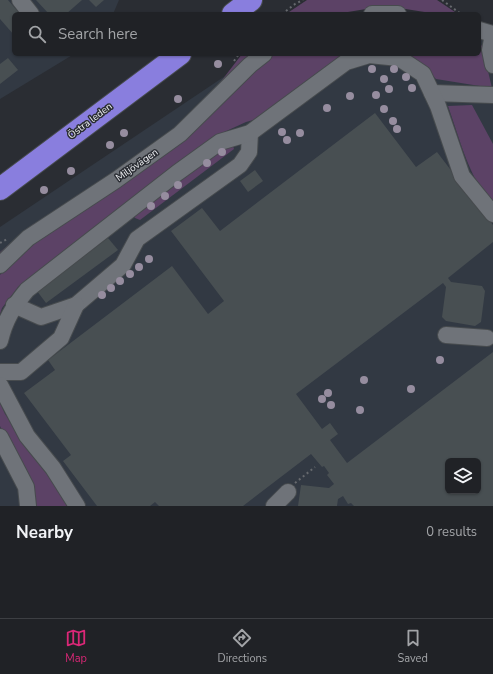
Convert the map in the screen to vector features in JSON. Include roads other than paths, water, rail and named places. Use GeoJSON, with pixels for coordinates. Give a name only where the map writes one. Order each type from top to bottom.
{"type":"FeatureCollection","features":[{"type":"Feature","properties":{"kind":"highway"},"geometry":{"type":"LineString","coordinates":[[236,12],[251,0]]}},
{"type":"Feature","properties":{"kind":"highway","name":"Östra leden"},"geometry":{"type":"LineString","coordinates":[[0,189],[177,56]]}},
{"type":"Feature","properties":{"kind":"street"},"geometry":{"type":"LineString","coordinates":[[20,0],[29,12]]}},
{"type":"Feature","properties":{"kind":"street"},"geometry":{"type":"LineString","coordinates":[[481,31],[493,34],[490,50],[493,65]]}},
{"type":"Feature","properties":{"kind":"street","name":"Miljövägen"},"geometry":{"type":"LineString","coordinates":[[0,265],[28,238],[116,180],[180,134],[250,65],[261,56]]}},
{"type":"Feature","properties":{"kind":"street"},"geometry":{"type":"LineString","coordinates":[[0,341],[8,317],[14,305],[27,290],[177,173],[220,142],[250,132],[346,62],[366,56]]}},
{"type":"Feature","properties":{"kind":"street"},"geometry":{"type":"LineString","coordinates":[[379,56],[399,58],[423,74],[438,106],[462,176],[493,214]]}},
{"type":"Feature","properties":{"kind":"street"},"geometry":{"type":"LineString","coordinates":[[432,93],[493,95]]}},
{"type":"Feature","properties":{"kind":"street"},"geometry":{"type":"LineString","coordinates":[[14,305],[41,317],[76,305],[123,265],[136,239],[240,165],[249,152],[250,132]]}},
{"type":"Feature","properties":{"kind":"street"},"geometry":{"type":"LineString","coordinates":[[120,218],[136,239]]}},
{"type":"Feature","properties":{"kind":"street"},"geometry":{"type":"LineString","coordinates":[[0,372],[21,372],[61,338],[76,305]]}},
{"type":"Feature","properties":{"kind":"street"},"geometry":{"type":"LineString","coordinates":[[446,334],[487,338]]}},
{"type":"Feature","properties":{"kind":"street"},"geometry":{"type":"LineString","coordinates":[[0,385],[27,436],[53,468],[77,506]]}},
{"type":"Feature","properties":{"kind":"street"},"geometry":{"type":"LineString","coordinates":[[0,437],[26,487],[28,506]]}},
{"type":"Feature","properties":{"kind":"street"},"geometry":{"type":"LineString","coordinates":[[274,506],[288,492]]}}]}
